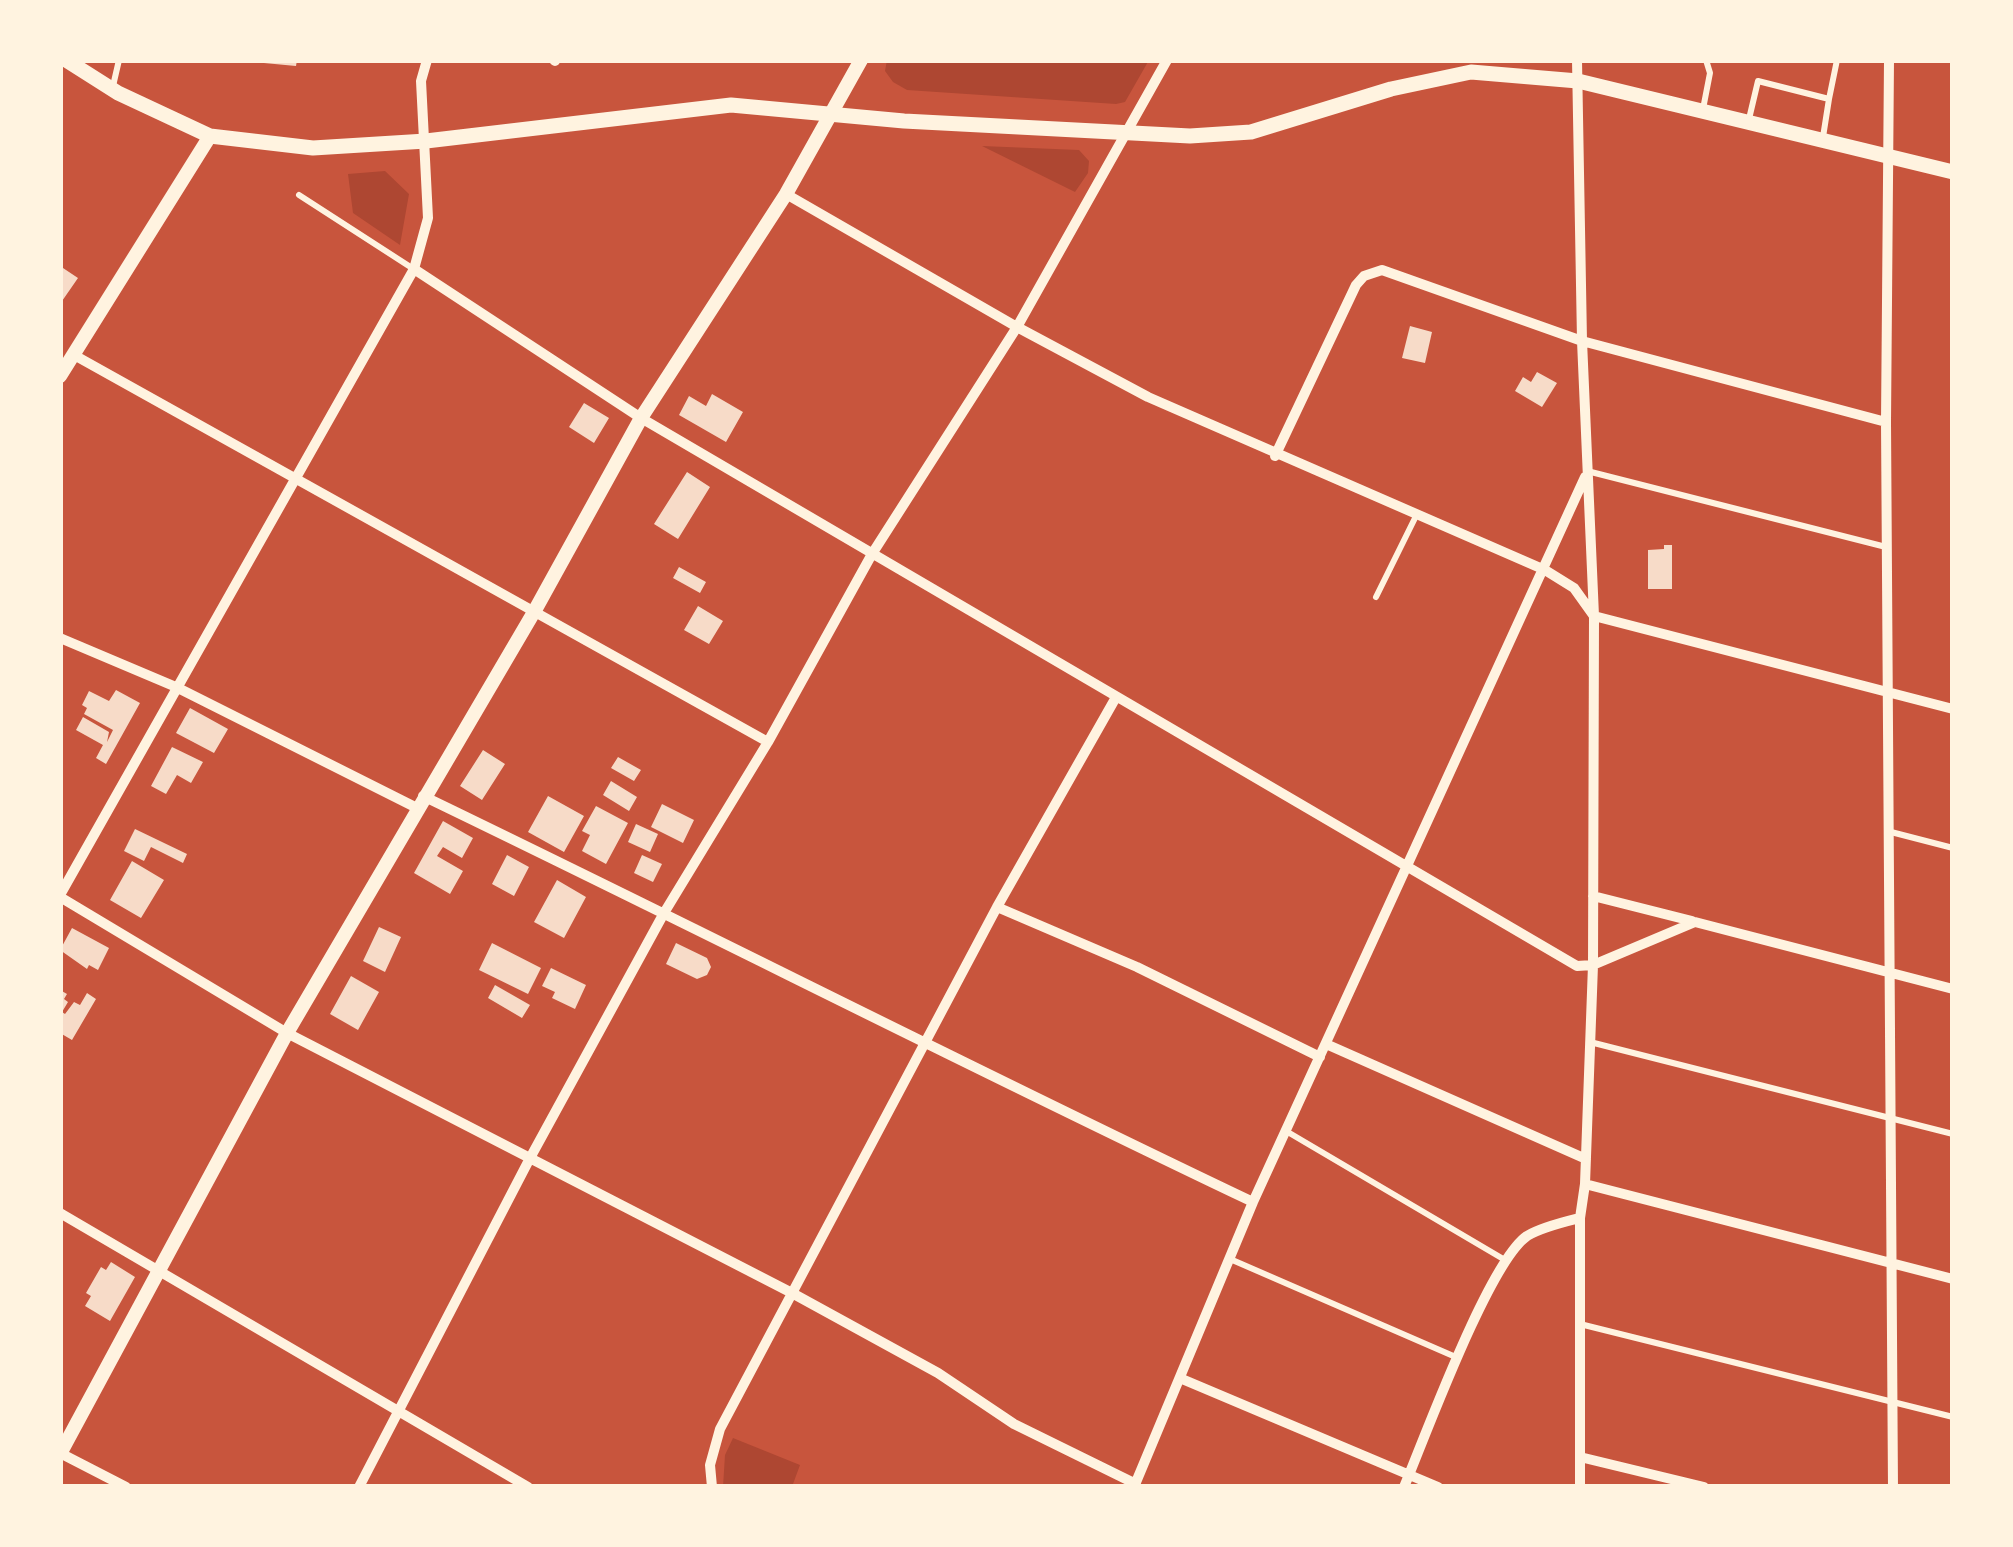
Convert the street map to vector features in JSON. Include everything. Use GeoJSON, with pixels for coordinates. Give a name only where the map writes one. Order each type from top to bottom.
{"type":"FeatureCollection","features":[{"type":"Feature","properties":{"kind":"main road"},"geometry":{"type":"LineString","coordinates":[[66,60],[112,89],[210,136],[313,148],[426,141],[730,105],[904,121],[1190,136],[1251,132],[1391,89],[1487,67],[1578,80],[1953,172]]}},
{"type":"Feature","properties":{"kind":"street"},"geometry":{"type":"LineString","coordinates":[[427,60],[421,81],[428,218],[414,269],[60,896],[287,1033],[792,1293],[938,1372],[1014,1424],[1137,1486],[1253,1202],[1587,472]]}},
{"type":"Feature","properties":{"kind":"street"},"geometry":{"type":"LineString","coordinates":[[126,1487],[60,1453],[287,1033],[534,612],[641,418],[786,194],[861,60]]}},
{"type":"Feature","properties":{"kind":"street"},"geometry":{"type":"LineString","coordinates":[[359,1487],[664,913],[768,742],[872,554],[1016,327],[1167,60]]}},
{"type":"Feature","properties":{"kind":"street"},"geometry":{"type":"LineString","coordinates":[[1577,60],[1594,616],[1593,965],[1586,1184],[1580,1218],[1580,1487]]}},
{"type":"Feature","properties":{"kind":"street"},"geometry":{"type":"LineString","coordinates":[[1889,60],[1886,422],[1893,1487]]}},
{"type":"Feature","properties":{"kind":"street"},"geometry":{"type":"LineString","coordinates":[[60,376],[210,136]]}},
{"type":"Feature","properties":{"kind":"street"},"geometry":{"type":"LineString","coordinates":[[786,194],[1148,398],[1545,570],[1574,588],[1594,616],[1953,709]]}},
{"type":"Feature","properties":{"kind":"street"},"geometry":{"type":"LineString","coordinates":[[414,269],[641,418],[1577,966],[1593,965],[1695,922]]}},
{"type":"Feature","properties":{"kind":"street"},"geometry":{"type":"LineString","coordinates":[[1275,456],[1356,285],[1372,272],[1393,271],[1582,341],[1886,422]]}},
{"type":"Feature","properties":{"kind":"street"},"geometry":{"type":"LineString","coordinates":[[74,355],[768,742]]}},
{"type":"Feature","properties":{"kind":"street"},"geometry":{"type":"LineString","coordinates":[[60,638],[664,913],[923,1045],[1253,1202]]}},
{"type":"Feature","properties":{"kind":"street"},"geometry":{"type":"LineString","coordinates":[[712,1487],[710,1465],[720,1429],[997,907],[1115,699]]}},
{"type":"Feature","properties":{"kind":"street"},"geometry":{"type":"LineString","coordinates":[[1593,896],[1953,989]]}},
{"type":"Feature","properties":{"kind":"street"},"geometry":{"type":"LineString","coordinates":[[997,907],[1137,968],[1320,1057]]}},
{"type":"Feature","properties":{"kind":"street"},"geometry":{"type":"LineString","coordinates":[[1327,1044],[1586,1159]]}},
{"type":"Feature","properties":{"kind":"street"},"geometry":{"type":"LineString","coordinates":[[1586,1184],[1953,1279]]}},
{"type":"Feature","properties":{"kind":"street"},"geometry":{"type":"LineString","coordinates":[[60,1213],[528,1487]]}},
{"type":"Feature","properties":{"kind":"street"},"geometry":{"type":"LineString","coordinates":[[1406,1481],[1505,1260],[1527,1237],[1580,1218]]}},
{"type":"Feature","properties":{"kind":"street"},"geometry":{"type":"LineString","coordinates":[[1182,1379],[1406,1481],[1438,1487]]}},
{"type":"Feature","properties":{"kind":"street"},"geometry":{"type":"LineString","coordinates":[[1580,1457],[1704,1487]]}},
{"type":"Feature","properties":{"kind":"lane"},"geometry":{"type":"LineString","coordinates":[[112,89],[119,60]]}},
{"type":"Feature","properties":{"kind":"lane"},"geometry":{"type":"LineString","coordinates":[[1702,111],[1710,74],[1706,60]]}},
{"type":"Feature","properties":{"kind":"lane"},"geometry":{"type":"LineString","coordinates":[[1823,140],[1837,60]]}},
{"type":"Feature","properties":{"kind":"lane"},"geometry":{"type":"LineString","coordinates":[[1748,122],[1758,80],[1829,99]]}},
{"type":"Feature","properties":{"kind":"lane"},"geometry":{"type":"LineString","coordinates":[[299,195],[414,269]]}},
{"type":"Feature","properties":{"kind":"lane"},"geometry":{"type":"LineString","coordinates":[[1587,472],[1888,547]]}},
{"type":"Feature","properties":{"kind":"lane"},"geometry":{"type":"LineString","coordinates":[[1376,597],[1417,513]]}},
{"type":"Feature","properties":{"kind":"lane"},"geometry":{"type":"LineString","coordinates":[[1891,832],[1953,848]]}},
{"type":"Feature","properties":{"kind":"lane"},"geometry":{"type":"LineString","coordinates":[[1590,1042],[1953,1134]]}},
{"type":"Feature","properties":{"kind":"lane"},"geometry":{"type":"LineString","coordinates":[[1286,1131],[1505,1260]]}},
{"type":"Feature","properties":{"kind":"lane"},"geometry":{"type":"LineString","coordinates":[[1230,1259],[1458,1358]]}},
{"type":"Feature","properties":{"kind":"lane"},"geometry":{"type":"LineString","coordinates":[[1580,1324],[1953,1417]]}},
{"type":"Feature","properties":{"kind":"shaded area"},"geometry":{"type":"Polygon","coordinates":[[[887,60],[1149,60],[1125,102],[1116,104],[907,90],[885,71],[887,60]]]}},
{"type":"Feature","properties":{"kind":"shaded area"},"geometry":{"type":"Polygon","coordinates":[[[982,146],[1079,150],[1089,161],[1088,173],[1075,192],[982,146]]]}},
{"type":"Feature","properties":{"kind":"shaded area"},"geometry":{"type":"Polygon","coordinates":[[[385,171],[409,194],[400,245],[353,213],[348,174],[385,171]]]}},
{"type":"Feature","properties":{"kind":"shaded area"},"geometry":{"type":"Polygon","coordinates":[[[733,1438],[800,1465],[793,1484],[723,1487],[725,1455],[733,1438]]]}},
{"type":"Feature","properties":{"kind":"building"},"geometry":{"type":"Polygon","coordinates":[[[264,60],[297,60],[296,66],[264,60]]]}},
{"type":"Feature","properties":{"kind":"building"},"geometry":{"type":"Polygon","coordinates":[[[60,266],[78,278],[60,304],[60,266]]]}},
{"type":"Feature","properties":{"kind":"building"},"geometry":{"type":"Polygon","coordinates":[[[1410,326],[1432,332],[1425,363],[1402,358],[1410,326]]]}},
{"type":"Feature","properties":{"kind":"building"},"geometry":{"type":"Polygon","coordinates":[[[1537,372],[1557,383],[1542,407],[1515,391],[1523,377],[1531,382],[1537,372]]]}},
{"type":"Feature","properties":{"kind":"building"},"geometry":{"type":"Polygon","coordinates":[[[712,394],[743,412],[726,442],[679,415],[689,396],[706,406],[712,394]]]}},
{"type":"Feature","properties":{"kind":"building"},"geometry":{"type":"Polygon","coordinates":[[[584,403],[609,418],[594,443],[569,427],[584,403]]]}},
{"type":"Feature","properties":{"kind":"building"},"geometry":{"type":"Polygon","coordinates":[[[687,472],[710,487],[678,539],[654,524],[687,472]]]}},
{"type":"Feature","properties":{"kind":"building"},"geometry":{"type":"Polygon","coordinates":[[[1672,545],[1672,589],[1648,589],[1648,550],[1664,549],[1672,545]]]}},
{"type":"Feature","properties":{"kind":"building"},"geometry":{"type":"Polygon","coordinates":[[[679,567],[706,582],[700,593],[673,578],[679,567]]]}},
{"type":"Feature","properties":{"kind":"building"},"geometry":{"type":"Polygon","coordinates":[[[698,606],[723,621],[709,644],[684,630],[698,606]]]}},
{"type":"Feature","properties":{"kind":"building"},"geometry":{"type":"Polygon","coordinates":[[[116,690],[140,703],[106,764],[96,758],[103,745],[76,730],[83,717],[109,732],[107,742],[113,730],[84,714],[87,708],[82,705],[89,691],[109,701],[116,690]]]}},
{"type":"Feature","properties":{"kind":"building"},"geometry":{"type":"Polygon","coordinates":[[[190,708],[228,729],[214,753],[176,733],[190,708]]]}},
{"type":"Feature","properties":{"kind":"building"},"geometry":{"type":"Polygon","coordinates":[[[172,747],[203,762],[191,783],[177,775],[166,794],[151,786],[172,747]]]}},
{"type":"Feature","properties":{"kind":"building"},"geometry":{"type":"Polygon","coordinates":[[[483,750],[505,764],[482,800],[460,786],[483,750]]]}},
{"type":"Feature","properties":{"kind":"building"},"geometry":{"type":"Polygon","coordinates":[[[618,757],[641,770],[634,781],[611,768],[618,757]]]}},
{"type":"Feature","properties":{"kind":"building"},"geometry":{"type":"Polygon","coordinates":[[[611,781],[637,797],[629,811],[603,795],[611,781]]]}},
{"type":"Feature","properties":{"kind":"building"},"geometry":{"type":"Polygon","coordinates":[[[548,796],[584,816],[564,852],[528,832],[548,796]]]}},
{"type":"Feature","properties":{"kind":"building"},"geometry":{"type":"Polygon","coordinates":[[[662,804],[694,820],[683,843],[651,827],[662,804]]]}},
{"type":"Feature","properties":{"kind":"building"},"geometry":{"type":"Polygon","coordinates":[[[596,806],[628,823],[606,864],[582,851],[590,835],[582,831],[596,806]]]}},
{"type":"Feature","properties":{"kind":"building"},"geometry":{"type":"Polygon","coordinates":[[[443,821],[473,838],[462,858],[443,847],[437,856],[463,871],[450,894],[414,873],[443,821]]]}},
{"type":"Feature","properties":{"kind":"building"},"geometry":{"type":"Polygon","coordinates":[[[636,824],[658,834],[650,852],[628,842],[636,824]]]}},
{"type":"Feature","properties":{"kind":"building"},"geometry":{"type":"Polygon","coordinates":[[[135,829],[187,854],[183,863],[151,847],[144,861],[124,851],[135,829]]]}},
{"type":"Feature","properties":{"kind":"building"},"geometry":{"type":"Polygon","coordinates":[[[507,855],[529,867],[514,896],[492,884],[507,855]]]}},
{"type":"Feature","properties":{"kind":"building"},"geometry":{"type":"Polygon","coordinates":[[[642,855],[662,864],[653,882],[634,873],[642,855]]]}},
{"type":"Feature","properties":{"kind":"building"},"geometry":{"type":"Polygon","coordinates":[[[132,861],[164,880],[141,918],[110,900],[132,861]]]}},
{"type":"Feature","properties":{"kind":"building"},"geometry":{"type":"Polygon","coordinates":[[[557,880],[586,897],[564,938],[534,922],[557,880]]]}},
{"type":"Feature","properties":{"kind":"building"},"geometry":{"type":"Polygon","coordinates":[[[379,927],[401,937],[385,972],[363,961],[379,927]]]}},
{"type":"Feature","properties":{"kind":"building"},"geometry":{"type":"Polygon","coordinates":[[[72,928],[109,948],[98,970],[89,965],[87,969],[60,950],[72,928]]]}},
{"type":"Feature","properties":{"kind":"building"},"geometry":{"type":"Polygon","coordinates":[[[492,943],[541,968],[528,994],[479,970],[492,943]]]}},
{"type":"Feature","properties":{"kind":"building"},"geometry":{"type":"Polygon","coordinates":[[[676,943],[707,958],[711,967],[707,975],[697,979],[666,964],[676,943]]]}},
{"type":"Feature","properties":{"kind":"building"},"geometry":{"type":"Polygon","coordinates":[[[551,968],[586,985],[575,1009],[552,998],[555,992],[542,986],[551,968]]]}},
{"type":"Feature","properties":{"kind":"building"},"geometry":{"type":"Polygon","coordinates":[[[351,976],[379,992],[358,1030],[330,1014],[351,976]]]}},
{"type":"Feature","properties":{"kind":"building"},"geometry":{"type":"Polygon","coordinates":[[[495,985],[530,1005],[522,1018],[488,998],[495,985]]]}},
{"type":"Feature","properties":{"kind":"building"},"geometry":{"type":"Polygon","coordinates":[[[60,990],[67,994],[65,1014],[74,1002],[80,1005],[87,993],[96,999],[72,1040],[60,1033],[60,990]]]}},
{"type":"Feature","properties":{"kind":"building"},"geometry":{"type":"Polygon","coordinates":[[[111,1262],[135,1277],[110,1321],[85,1306],[91,1296],[86,1293],[101,1267],[106,1270],[111,1262]]]}}]}
